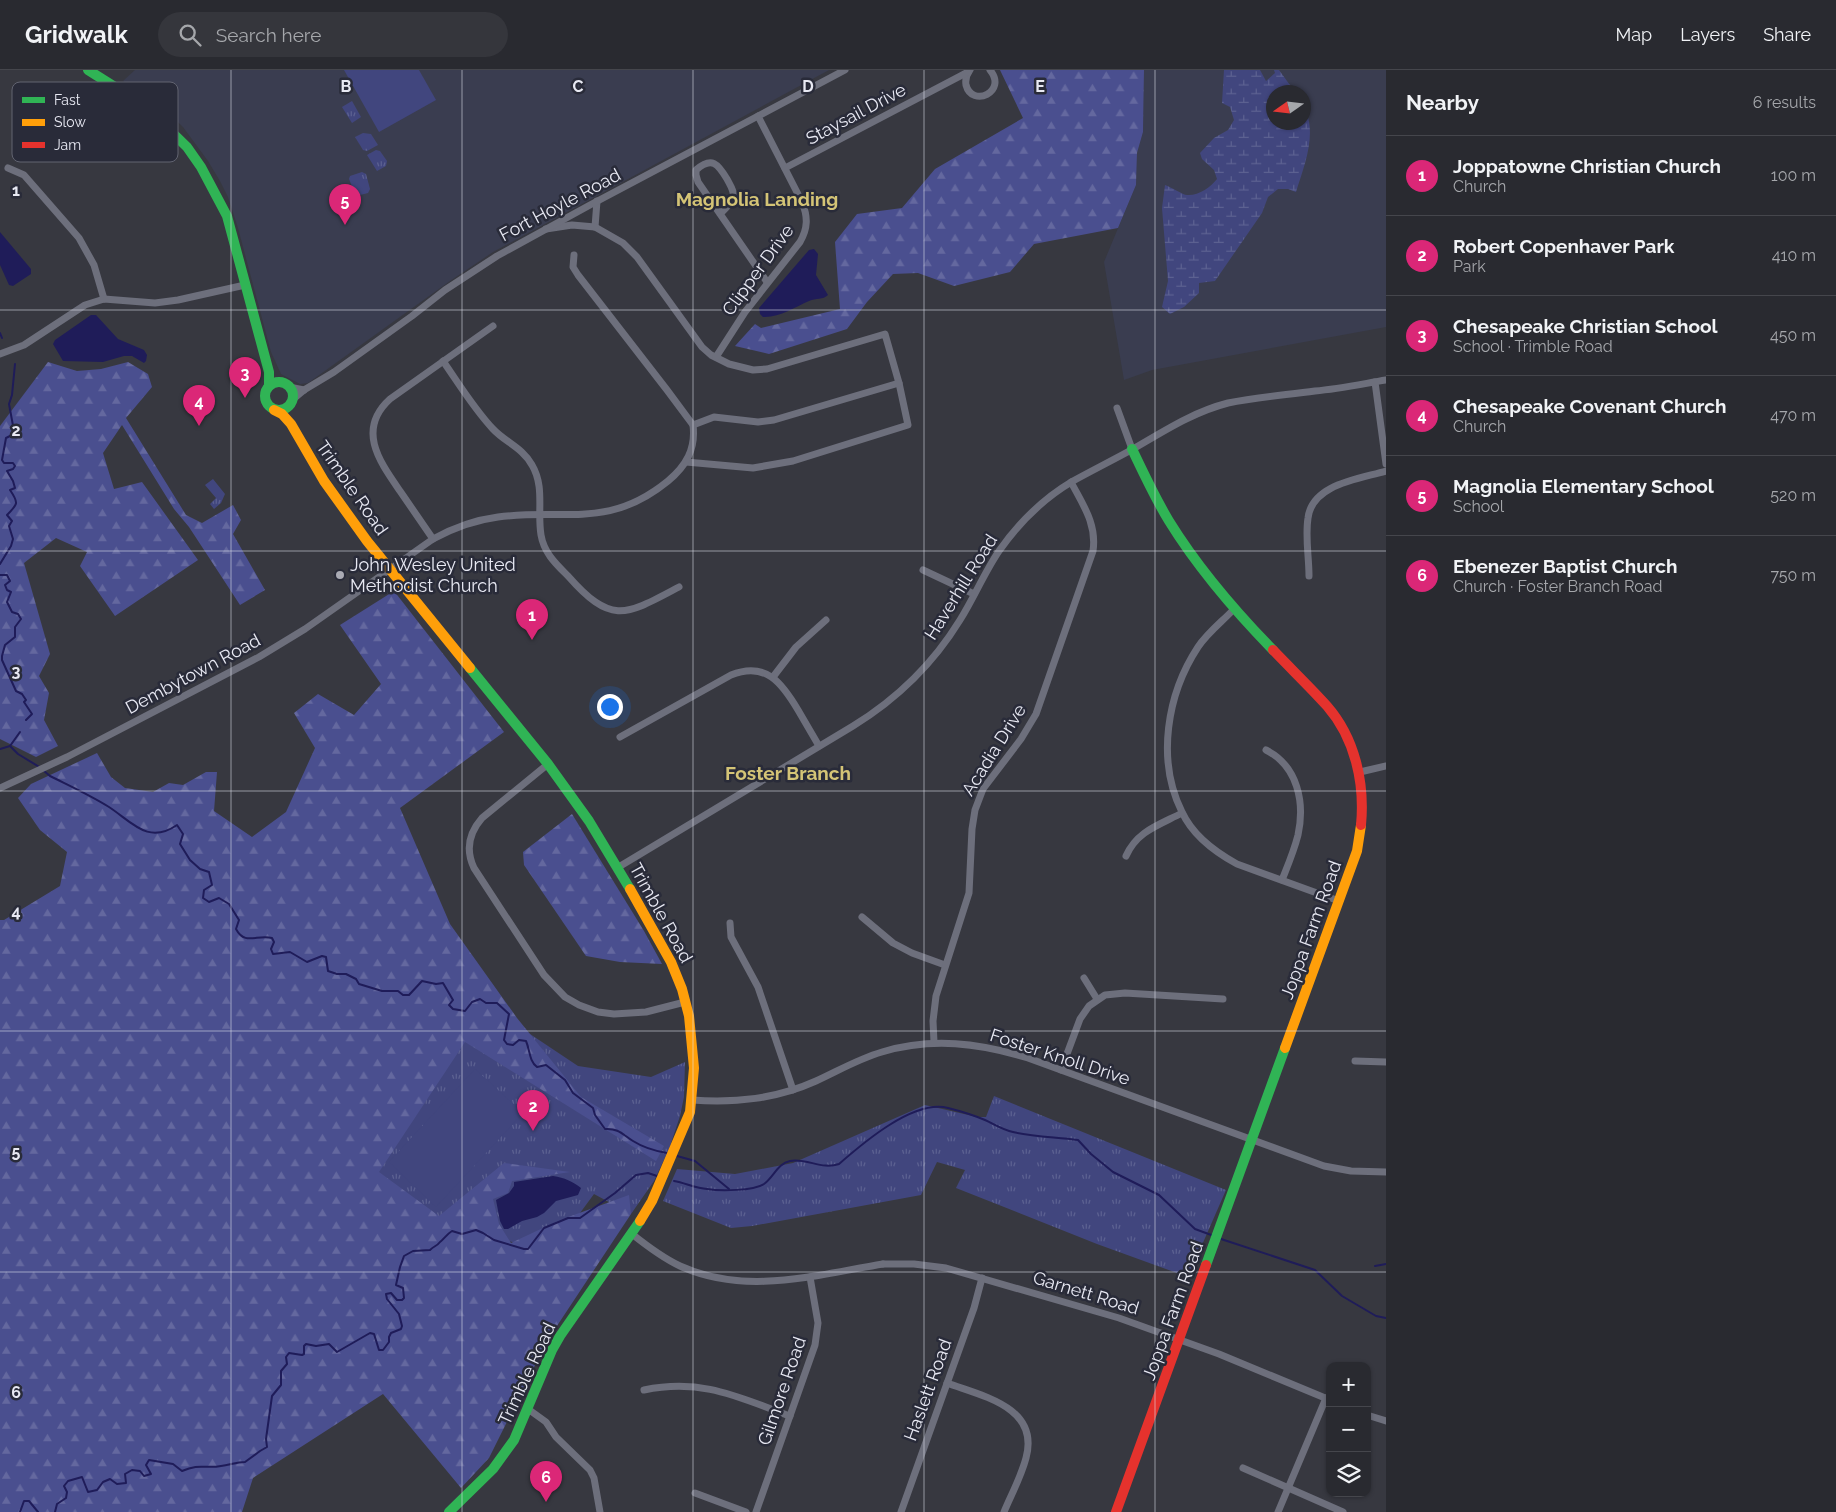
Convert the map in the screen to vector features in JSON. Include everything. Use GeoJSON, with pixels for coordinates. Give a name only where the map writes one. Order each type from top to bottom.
{"type":"FeatureCollection","features":[{"type":"Feature","properties":{"kind":"street"},"geometry":{"type":"LineString","coordinates":[[88,70],[107,82]]}},
{"type":"Feature","properties":{"kind":"street","name":"Fort Hoyle Road"},"geometry":{"type":"LineString","coordinates":[[291,402],[304,390],[334,372],[445,290],[491,260],[597,201],[846,70]]}},
{"type":"Feature","properties":{"kind":"street","name":"Staysail Drive"},"geometry":{"type":"LineString","coordinates":[[969,71],[966,86],[972,94],[982,96],[987,95],[994,88],[995,78],[990,70]]}},
{"type":"Feature","properties":{"kind":"street","name":"Staysail Drive"},"geometry":{"type":"LineString","coordinates":[[785,168],[969,71]]}},
{"type":"Feature","properties":{"kind":"street","name":"Clipper Drive"},"geometry":{"type":"LineString","coordinates":[[716,357],[745,312],[800,242],[806,230],[805,208],[758,116]]}},
{"type":"Feature","properties":{"kind":"street"},"geometry":{"type":"LineString","coordinates":[[178,137],[202,166],[224,209],[269,372],[269,386],[266,390],[265,399],[274,410],[283,410],[291,402],[292,391],[269,372]]}},
{"type":"Feature","properties":{"kind":"street"},"geometry":{"type":"LineString","coordinates":[[720,214],[733,199],[733,193],[720,167],[716,163],[711,162],[696,170],[698,182],[720,214],[767,282]]}},
{"type":"Feature","properties":{"kind":"street"},"geometry":{"type":"LineString","coordinates":[[8,168],[24,175],[79,238],[94,265],[104,300]]}},
{"type":"Feature","properties":{"kind":"street"},"geometry":{"type":"LineString","coordinates":[[595,227],[597,201]]}},
{"type":"Feature","properties":{"kind":"street"},"geometry":{"type":"LineString","coordinates":[[546,229],[572,225],[595,227],[623,243],[638,257],[702,347],[716,357],[741,368],[753,370],[767,369],[885,334],[899,383],[908,425],[793,461],[753,468],[686,462],[693,444],[692,426],[667,390],[578,275],[573,267],[574,255]]}},
{"type":"Feature","properties":{"kind":"street"},"geometry":{"type":"LineString","coordinates":[[0,354],[24,345],[84,305],[104,300],[155,303],[178,300],[245,284]]}},
{"type":"Feature","properties":{"kind":"street"},"geometry":{"type":"LineString","coordinates":[[433,539],[380,462],[374,446],[373,432],[376,420],[384,404],[493,326]]}},
{"type":"Feature","properties":{"kind":"street"},"geometry":{"type":"LineString","coordinates":[[443,361],[491,427],[519,449],[530,462],[539,485],[541,535],[549,556],[584,595],[608,609],[627,611],[639,608],[679,587]]}},
{"type":"Feature","properties":{"kind":"street","name":"Haverhill Road"},"geometry":{"type":"LineString","coordinates":[[617,868],[882,707],[917,676],[944,644],[961,619],[994,559],[1012,534],[1033,513],[1071,482],[1190,416],[1227,404],[1386,380]]}},
{"type":"Feature","properties":{"kind":"street"},"geometry":{"type":"LineString","coordinates":[[1375,382],[1386,464]]}},
{"type":"Feature","properties":{"kind":"street"},"geometry":{"type":"LineString","coordinates":[[692,426],[714,417],[758,422],[781,419],[899,383]]}},
{"type":"Feature","properties":{"kind":"street"},"geometry":{"type":"LineString","coordinates":[[269,386],[272,384],[285,385],[304,390]]}},
{"type":"Feature","properties":{"kind":"street","name":"Trimble Road"},"geometry":{"type":"LineString","coordinates":[[291,402],[291,424]]}},
{"type":"Feature","properties":{"kind":"street","name":"Joppa Farm Road"},"geometry":{"type":"LineString","coordinates":[[1116,1512],[1339,901],[1360,838],[1364,806],[1360,772],[1349,741],[1328,707],[1235,608],[1204,572],[1182,542],[1149,485],[1132,449],[1118,408]]}},
{"type":"Feature","properties":{"kind":"street","name":"Trimble Road"},"geometry":{"type":"LineString","coordinates":[[274,410],[282,414],[291,424],[324,481],[367,541],[548,764],[589,821],[677,974],[685,1002],[693,1047],[692,1100],[686,1125],[658,1191],[632,1234],[560,1336],[541,1375],[514,1440],[493,1469],[448,1512]]}},
{"type":"Feature","properties":{"kind":"street","name":"Dembytown Road"},"geometry":{"type":"LineString","coordinates":[[0,788],[35,772],[259,657],[305,630],[433,539],[458,527],[487,519],[508,516],[588,515],[615,510],[646,497],[678,473],[686,462]]}},
{"type":"Feature","properties":{"kind":"street"},"geometry":{"type":"LineString","coordinates":[[1309,576],[1308,517],[1316,498],[1332,487],[1386,471]]}},
{"type":"Feature","properties":{"kind":"street","name":"Acadia Drive"},"geometry":{"type":"LineString","coordinates":[[934,1042],[935,1004],[945,965],[969,893],[972,829],[977,804],[984,790],[1021,739],[1036,714],[1093,551],[1093,525],[1071,482]]}},
{"type":"Feature","properties":{"kind":"street"},"geometry":{"type":"LineString","coordinates":[[923,570],[974,594]]}},
{"type":"Feature","properties":{"kind":"street"},"geometry":{"type":"LineString","coordinates":[[1235,608],[1199,646],[1181,678],[1174,700],[1168,730],[1168,757],[1172,782],[1182,812],[1197,834],[1218,853],[1237,864],[1339,901]]}},
{"type":"Feature","properties":{"kind":"street"},"geometry":{"type":"LineString","coordinates":[[773,677],[796,646],[826,620]]}},
{"type":"Feature","properties":{"kind":"street"},"geometry":{"type":"LineString","coordinates":[[620,737],[738,672],[758,671],[773,677],[788,694],[819,746]]}},
{"type":"Feature","properties":{"kind":"street"},"geometry":{"type":"LineString","coordinates":[[1266,750],[1278,756],[1286,764],[1293,776],[1299,799],[1298,836],[1282,880]]}},
{"type":"Feature","properties":{"kind":"street"},"geometry":{"type":"LineString","coordinates":[[548,764],[482,818],[474,827],[468,849],[474,868],[544,976],[565,997],[598,1012],[614,1014],[646,1012],[685,1002]]}},
{"type":"Feature","properties":{"kind":"street"},"geometry":{"type":"LineString","coordinates":[[1360,772],[1386,766]]}},
{"type":"Feature","properties":{"kind":"street"},"geometry":{"type":"LineString","coordinates":[[1126,856],[1131,845],[1144,832],[1182,812]]}},
{"type":"Feature","properties":{"kind":"street"},"geometry":{"type":"LineString","coordinates":[[862,917],[894,943],[912,953],[945,965]]}},
{"type":"Feature","properties":{"kind":"street"},"geometry":{"type":"LineString","coordinates":[[730,923],[731,937],[758,987],[793,1090]]}},
{"type":"Feature","properties":{"kind":"street"},"geometry":{"type":"LineString","coordinates":[[1084,978],[1097,999]]}},
{"type":"Feature","properties":{"kind":"street"},"geometry":{"type":"LineString","coordinates":[[1061,1070],[1080,1018],[1097,999],[1105,995],[1125,993],[1224,999]]}},
{"type":"Feature","properties":{"kind":"street","name":"Foster Knoll Drive"},"geometry":{"type":"LineString","coordinates":[[692,1100],[743,1101],[763,1098],[793,1090],[873,1054],[934,1042],[967,1044],[990,1047],[1061,1070],[1252,1141],[1336,1169],[1386,1172]]}},
{"type":"Feature","properties":{"kind":"street"},"geometry":{"type":"LineString","coordinates":[[1355,1062],[1386,1062]]}},
{"type":"Feature","properties":{"kind":"street","name":"Garnett Road"},"geometry":{"type":"LineString","coordinates":[[632,1234],[672,1262],[710,1276],[731,1281],[759,1283],[810,1277],[883,1264],[937,1266],[1119,1318],[1179,1339],[1326,1398]]}},
{"type":"Feature","properties":{"kind":"street","name":"Gilmore Road"},"geometry":{"type":"LineString","coordinates":[[756,1512],[811,1357],[817,1334],[817,1313],[810,1277]]}},
{"type":"Feature","properties":{"kind":"street","name":"Haslett Road"},"geometry":{"type":"LineString","coordinates":[[901,1512],[974,1308],[982,1278]]}},
{"type":"Feature","properties":{"kind":"street"},"geometry":{"type":"LineString","coordinates":[[947,1383],[1000,1403],[1020,1418],[1024,1427],[1028,1440],[1026,1459],[1004,1512]]}},
{"type":"Feature","properties":{"kind":"street"},"geometry":{"type":"LineString","coordinates":[[644,1390],[681,1385],[707,1388],[790,1416]]}},
{"type":"Feature","properties":{"kind":"street"},"geometry":{"type":"LineString","coordinates":[[1278,1512],[1326,1403]]}},
{"type":"Feature","properties":{"kind":"street"},"geometry":{"type":"LineString","coordinates":[[528,1409],[546,1422],[556,1437],[590,1470],[594,1478],[600,1512]]}},
{"type":"Feature","properties":{"kind":"street"},"geometry":{"type":"LineString","coordinates":[[1371,1416],[1386,1421]]}},
{"type":"Feature","properties":{"kind":"street"},"geometry":{"type":"LineString","coordinates":[[1243,1468],[1343,1512]]}},
{"type":"Feature","properties":{"kind":"street"},"geometry":{"type":"LineString","coordinates":[[695,1493],[746,1512]]}},
{"type":"Feature","properties":{"kind":"shaded area"},"geometry":{"type":"Polygon","coordinates":[[[135,70],[829,70],[493,252],[308,383],[300,384],[281,374],[271,352],[228,197],[208,161],[178,122],[178,82],[123,81],[135,70]]]}},
{"type":"Feature","properties":{"kind":"shaded area"},"geometry":{"type":"Polygon","coordinates":[[[1144,70],[1386,70],[1386,327],[1152,370],[1124,380],[1104,262],[1136,185],[1137,153],[1143,132],[1144,70]]]}},
{"type":"Feature","properties":{"kind":"shaded area"},"geometry":{"type":"Polygon","coordinates":[[[0,232],[31,269],[31,274],[13,286],[9,285],[0,265],[0,232]]]}},
{"type":"Feature","properties":{"kind":"shaded area"},"geometry":{"type":"Polygon","coordinates":[[[814,249],[818,254],[816,275],[828,295],[824,298],[809,301],[781,314],[763,317],[760,314],[759,308],[809,250],[814,249]]]}},
{"type":"Feature","properties":{"kind":"shaded area"},"geometry":{"type":"Polygon","coordinates":[[[91,315],[96,315],[118,339],[144,350],[147,355],[146,361],[144,363],[132,356],[124,356],[103,362],[63,361],[53,344],[55,340],[91,315]]]}},
{"type":"Feature","properties":{"kind":"shaded area"},"geometry":{"type":"Polygon","coordinates":[[[553,1176],[575,1183],[581,1188],[578,1195],[556,1201],[537,1217],[504,1229],[500,1221],[496,1200],[509,1193],[514,1186],[514,1182],[553,1176]]]}},
{"type":"Feature","properties":{"kind":"green space"},"geometry":{"type":"Polygon","coordinates":[[[344,70],[419,70],[436,100],[379,132],[344,70]]]}},
{"type":"Feature","properties":{"kind":"green space"},"geometry":{"type":"Polygon","coordinates":[[[1000,70],[1144,70],[1143,132],[1137,153],[1136,185],[1118,228],[1034,244],[1010,272],[954,286],[918,273],[893,274],[867,302],[847,329],[769,354],[735,346],[755,324],[761,328],[840,309],[835,242],[857,214],[902,208],[935,169],[1023,118],[1000,70]]]}},
{"type":"Feature","properties":{"kind":"green space"},"geometry":{"type":"Polygon","coordinates":[[[1224,70],[1260,70],[1266,81],[1275,73],[1274,70],[1279,70],[1290,85],[1266,85],[1266,130],[1310,130],[1306,161],[1296,192],[1288,189],[1278,189],[1268,197],[1262,213],[1215,281],[1199,283],[1199,293],[1184,307],[1170,314],[1162,307],[1168,281],[1162,208],[1165,185],[1185,195],[1191,195],[1204,190],[1217,179],[1214,170],[1202,159],[1200,153],[1214,138],[1228,130],[1234,120],[1230,107],[1222,103],[1224,70]]]}},
{"type":"Feature","properties":{"kind":"green space"},"geometry":{"type":"Polygon","coordinates":[[[352,101],[361,117],[352,123],[342,107],[352,101]]]}},
{"type":"Feature","properties":{"kind":"green space"},"geometry":{"type":"Polygon","coordinates":[[[363,133],[371,134],[378,145],[367,151],[363,150],[355,137],[363,133]]]}},
{"type":"Feature","properties":{"kind":"green space"},"geometry":{"type":"Polygon","coordinates":[[[376,150],[380,151],[387,161],[386,166],[377,171],[367,155],[376,150]]]}},
{"type":"Feature","properties":{"kind":"green space"},"geometry":{"type":"Polygon","coordinates":[[[362,172],[366,174],[370,189],[368,193],[356,196],[349,179],[350,176],[362,172]]]}},
{"type":"Feature","properties":{"kind":"green space"},"geometry":{"type":"Polygon","coordinates":[[[48,362],[77,371],[101,369],[128,362],[148,374],[152,387],[126,418],[186,515],[202,523],[233,505],[241,520],[233,534],[265,590],[240,605],[189,527],[174,509],[122,425],[103,453],[114,489],[142,482],[198,560],[115,616],[80,566],[87,552],[56,538],[24,563],[50,654],[39,676],[49,693],[44,720],[58,746],[36,757],[0,739],[0,426],[48,362]]]}},
{"type":"Feature","properties":{"kind":"green space"},"geometry":{"type":"Polygon","coordinates":[[[213,479],[225,494],[221,503],[214,509],[210,504],[216,498],[205,485],[213,479]]]}},
{"type":"Feature","properties":{"kind":"green space"},"geometry":{"type":"Polygon","coordinates":[[[394,591],[504,732],[400,808],[450,924],[517,1018],[581,1097],[664,1146],[656,1161],[465,1042],[379,1172],[439,1216],[504,1163],[570,1172],[512,1181],[508,1193],[493,1199],[499,1224],[511,1243],[560,1220],[629,1195],[631,1214],[547,1341],[489,1458],[461,1488],[383,1394],[253,1478],[242,1512],[0,1512],[0,920],[4,920],[60,886],[67,852],[40,830],[18,798],[31,784],[97,753],[111,777],[125,788],[153,792],[169,783],[183,785],[206,772],[217,772],[214,811],[252,837],[286,812],[315,748],[294,713],[318,694],[354,715],[381,684],[340,625],[394,591]]]}},
{"type":"Feature","properties":{"kind":"green space"},"geometry":{"type":"Polygon","coordinates":[[[572,814],[644,931],[662,964],[620,962],[586,956],[524,865],[523,852],[572,814]]]}},
{"type":"Feature","properties":{"kind":"green space"},"geometry":{"type":"Polygon","coordinates":[[[488,1003],[578,1066],[651,1077],[685,1062],[684,1097],[669,1149],[654,1181],[631,1214],[594,1194],[552,1251],[338,1202],[488,1003]]]}},
{"type":"Feature","properties":{"kind":"green space"},"geometry":{"type":"Polygon","coordinates":[[[475,1069],[523,1113],[436,1207],[389,1162],[475,1069]]]}},
{"type":"Feature","properties":{"kind":"green space"},"geometry":{"type":"Polygon","coordinates":[[[994,1096],[1226,1190],[1188,1277],[1097,1244],[956,1188],[965,1170],[937,1162],[921,1195],[752,1226],[731,1228],[663,1201],[677,1169],[735,1174],[793,1163],[925,1105],[977,1117],[986,1117],[994,1096]]]}},
{"type":"Feature","properties":{"kind":"waterway"},"geometry":{"type":"LineString","coordinates":[[0,333],[2,338]]}},
{"type":"Feature","properties":{"kind":"waterway"},"geometry":{"type":"LineString","coordinates":[[0,564],[13,539],[9,526],[12,521],[7,515],[16,503],[10,490],[15,488],[7,471],[15,466],[13,463],[4,463],[2,460],[6,438],[12,435],[14,431],[9,404],[12,395],[15,364]]}},
{"type":"Feature","properties":{"kind":"waterway"},"geometry":{"type":"LineString","coordinates":[[0,575],[7,575],[10,581],[5,585],[7,590],[11,592],[7,602],[12,612],[18,614],[21,619],[15,627],[15,637],[5,645],[2,660],[16,691],[22,694],[26,700],[24,702],[32,714],[26,720]]}},
{"type":"Feature","properties":{"kind":"waterway"},"geometry":{"type":"LineString","coordinates":[[10,746],[20,732]]}},
{"type":"Feature","properties":{"kind":"waterway"},"geometry":{"type":"LineString","coordinates":[[0,749],[10,746],[18,754],[41,768]]}},
{"type":"Feature","properties":{"kind":"waterway"},"geometry":{"type":"LineString","coordinates":[[44,771],[109,807],[141,829],[157,833],[167,831],[177,825],[183,834],[180,844],[190,860],[200,869],[209,872],[212,885],[204,890],[203,898],[209,902],[219,898],[229,904],[239,920],[236,929],[243,937],[272,938],[274,942],[271,949],[273,954],[290,952],[307,962],[322,956],[326,957],[328,971],[346,974],[356,979],[359,984],[382,991],[398,991],[403,995],[409,995],[422,981],[436,984],[443,983],[453,1000],[449,1005],[453,1009],[465,1011],[472,1002],[480,999],[486,1003],[497,1003],[509,1014],[504,1040],[507,1044],[513,1045],[519,1040],[526,1041],[534,1065],[537,1067],[546,1065],[565,1080],[573,1093],[593,1108],[595,1115],[605,1129],[617,1131],[641,1146],[667,1153]]}},
{"type":"Feature","properties":{"kind":"waterway","name":"Foster Branch"},"geometry":{"type":"LineString","coordinates":[[674,1181],[713,1190],[752,1188],[764,1184],[786,1162],[802,1161],[827,1166],[839,1164],[861,1145],[905,1116],[935,1107],[948,1108],[976,1116],[1013,1132],[1078,1140],[1091,1154],[1113,1172],[1159,1195],[1195,1229],[1214,1236]]}},
{"type":"Feature","properties":{"kind":"waterway"},"geometry":{"type":"LineString","coordinates":[[677,1156],[695,1161],[729,1189]]}},
{"type":"Feature","properties":{"kind":"waterway","name":"Foster Branch"},"geometry":{"type":"LineString","coordinates":[[55,1512],[57,1504],[66,1498],[67,1492],[64,1486],[68,1481],[82,1477],[88,1492],[97,1490],[103,1482],[110,1479],[117,1484],[126,1483],[125,1474],[132,1470],[140,1471],[144,1476],[151,1474],[146,1465],[149,1460],[173,1464],[182,1471],[193,1467],[215,1467],[245,1462],[267,1447],[266,1439],[272,1396],[281,1385],[281,1371],[287,1364],[286,1357],[289,1353],[304,1354],[304,1346],[306,1344],[316,1346],[329,1344],[337,1352],[370,1333],[374,1334],[379,1350],[383,1350],[389,1342],[391,1333],[401,1329],[399,1314],[387,1299],[386,1294],[391,1293],[397,1300],[404,1298],[403,1288],[396,1285],[404,1256],[413,1251],[430,1250],[452,1231],[462,1234],[476,1230],[494,1240],[528,1249],[544,1228],[568,1218],[580,1218],[636,1175],[648,1173],[657,1176]]}},
{"type":"Feature","properties":{"kind":"waterway","name":"Foster Branch"},"geometry":{"type":"LineString","coordinates":[[1221,1239],[1315,1270],[1342,1296],[1376,1316],[1386,1318]]}},
{"type":"Feature","properties":{"kind":"waterway"},"geometry":{"type":"LineString","coordinates":[[1375,1266],[1386,1264]]}},
{"type":"Feature","properties":{"kind":"waterway","name":"Foster Branch"},"geometry":{"type":"LineString","coordinates":[[20,1512],[24,1501],[29,1501],[38,1512]]}},
{"type":"Feature","properties":{"kind":"traffic: fast"},"geometry":{"type":"LineString","coordinates":[[88,70],[107,82]]}},
{"type":"Feature","properties":{"kind":"traffic: fast"},"geometry":{"type":"LineString","coordinates":[[178,138],[187,147],[201,167],[227,216],[269,372],[269,386]]}},
{"type":"Feature","properties":{"kind":"traffic: fast"},"geometry":{"type":"LineString","coordinates":[[279,382],[289,386],[293,396],[289,406],[279,410],[269,406],[265,396],[269,386],[279,382]]}},
{"type":"Feature","properties":{"kind":"traffic: fast"},"geometry":{"type":"LineString","coordinates":[[1132,449],[1164,512],[1192,556],[1231,604],[1273,650]]}},
{"type":"Feature","properties":{"kind":"traffic: fast"},"geometry":{"type":"LineString","coordinates":[[470,668],[548,764],[589,821],[630,889]]}},
{"type":"Feature","properties":{"kind":"traffic: fast"},"geometry":{"type":"LineString","coordinates":[[1206,1265],[1285,1048]]}},
{"type":"Feature","properties":{"kind":"traffic: fast"},"geometry":{"type":"LineString","coordinates":[[449,1512],[493,1469],[514,1440],[552,1350],[560,1336],[640,1221]]}},
{"type":"Feature","properties":{"kind":"traffic: slow"},"geometry":{"type":"LineString","coordinates":[[274,410],[282,414],[291,424],[324,481],[367,541],[470,668]]}},
{"type":"Feature","properties":{"kind":"traffic: slow"},"geometry":{"type":"LineString","coordinates":[[1285,1048],[1357,851],[1361,825]]}},
{"type":"Feature","properties":{"kind":"traffic: slow"},"geometry":{"type":"LineString","coordinates":[[630,889],[671,962],[682,989],[689,1016],[694,1068],[690,1112],[652,1201],[640,1221]]}},
{"type":"Feature","properties":{"kind":"traffic: jam"},"geometry":{"type":"LineString","coordinates":[[1273,650],[1327,706],[1345,732],[1356,762],[1359,777],[1362,809],[1361,825]]}},
{"type":"Feature","properties":{"kind":"traffic: jam"},"geometry":{"type":"LineString","coordinates":[[1116,1512],[1206,1265]]}},
{"type":"Feature","properties":{"kind":"place","name":"Magnolia Elementary School"},"geometry":{"type":"Point","coordinates":[345,225]}},
{"type":"Feature","properties":{"kind":"place","name":"Chesapeake Christian School"},"geometry":{"type":"Point","coordinates":[245,398]}},
{"type":"Feature","properties":{"kind":"place","name":"Chesapeake Covenant Church"},"geometry":{"type":"Point","coordinates":[199,426]}},
{"type":"Feature","properties":{"kind":"place","name":"John Wesley United Methodist Church"},"geometry":{"type":"Point","coordinates":[340,575]}},
{"type":"Feature","properties":{"kind":"place","name":"Joppatowne Christian Church"},"geometry":{"type":"Point","coordinates":[532,640]}},
{"type":"Feature","properties":{"kind":"place","name":"Robert Copenhaver Park"},"geometry":{"type":"Point","coordinates":[533,1131]}},
{"type":"Feature","properties":{"kind":"place","name":"Ebenezer Baptist Church"},"geometry":{"type":"Point","coordinates":[546,1502]}},
{"type":"Feature","properties":{"kind":"district","name":"Magnolia Landing"},"geometry":{"type":"Point","coordinates":[757,199]}},
{"type":"Feature","properties":{"kind":"district","name":"Foster Branch"},"geometry":{"type":"Point","coordinates":[788,773]}}]}
